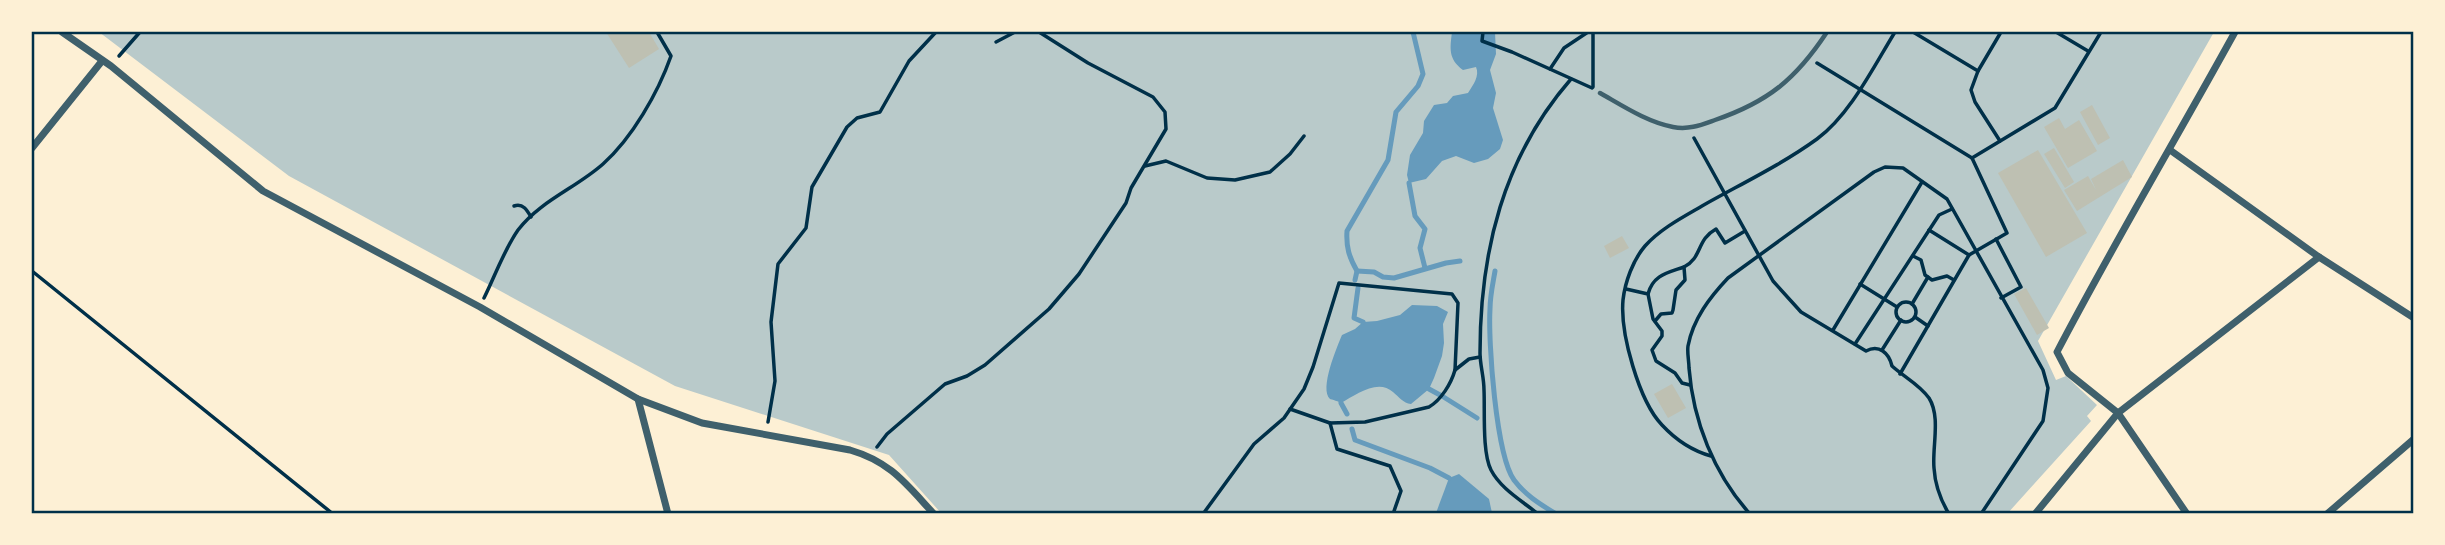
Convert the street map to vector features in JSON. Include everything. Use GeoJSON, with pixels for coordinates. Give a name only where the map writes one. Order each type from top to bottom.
{"type":"FeatureCollection","features":[{"type":"Feature","properties":{"kind":"street"},"geometry":{"type":"LineString","coordinates":[[62,32],[110,65],[263,191],[480,307],[638,399],[702,423],[870,456],[890,467],[934,513]]}},
{"type":"Feature","properties":{"kind":"street"},"geometry":{"type":"LineString","coordinates":[[2186,513],[2118,413],[2068,373],[2057,352],[2105,260],[2235,32]]}},
{"type":"Feature","properties":{"kind":"street"},"geometry":{"type":"LineString","coordinates":[[32,148],[102,61]]}},
{"type":"Feature","properties":{"kind":"street"},"geometry":{"type":"LineString","coordinates":[[2170,150],[2319,257],[2413,318]]}},
{"type":"Feature","properties":{"kind":"street"},"geometry":{"type":"LineString","coordinates":[[2035,513],[2118,413],[2319,257]]}},
{"type":"Feature","properties":{"kind":"street"},"geometry":{"type":"LineString","coordinates":[[638,399],[668,513]]}},
{"type":"Feature","properties":{"kind":"street"},"geometry":{"type":"LineString","coordinates":[[2333,512],[2413,439]]}},
{"type":"Feature","properties":{"kind":"lane"},"geometry":{"type":"LineString","coordinates":[[1600,93],[1650,119],[1689,129],[1744,110],[1761,101],[1810,58],[1827,32]]}},
{"type":"Feature","properties":{"kind":"path"},"geometry":{"type":"LineString","coordinates":[[110,65],[140,32]]}},
{"type":"Feature","properties":{"kind":"path"},"geometry":{"type":"LineString","coordinates":[[480,307],[518,231],[542,206],[602,165],[626,138],[656,93],[671,56],[657,32]]}},
{"type":"Feature","properties":{"kind":"path"},"geometry":{"type":"LineString","coordinates":[[767,435],[775,381],[771,322],[778,264],[806,228],[811,187],[847,127],[857,118],[880,112],[909,61],[936,32]]}},
{"type":"Feature","properties":{"kind":"path"},"geometry":{"type":"LineString","coordinates":[[996,42],[1015,32]]}},
{"type":"Feature","properties":{"kind":"path"},"geometry":{"type":"LineString","coordinates":[[870,456],[887,434],[945,384],[967,376],[985,365],[1049,309],[1079,274],[1126,203],[1166,129],[1165,112],[1145,92],[1088,63],[1039,32]]}},
{"type":"Feature","properties":{"kind":"path"},"geometry":{"type":"LineString","coordinates":[[1483,32],[1482,41],[1600,93]]}},
{"type":"Feature","properties":{"kind":"path"},"geometry":{"type":"LineString","coordinates":[[1550,69],[1564,48],[1590,32],[1593,89]]}},
{"type":"Feature","properties":{"kind":"path"},"geometry":{"type":"LineString","coordinates":[[1711,456],[1685,444],[1662,425],[1649,407],[1639,385],[1624,326],[1623,300],[1628,278],[1645,246],[1672,224],[1769,170],[1835,124],[1895,32]]}},
{"type":"Feature","properties":{"kind":"path"},"geometry":{"type":"LineString","coordinates":[[1913,32],[1978,71]]}},
{"type":"Feature","properties":{"kind":"path"},"geometry":{"type":"LineString","coordinates":[[2000,141],[1975,102],[1971,90],[1978,71],[2001,32]]}},
{"type":"Feature","properties":{"kind":"path"},"geometry":{"type":"LineString","coordinates":[[2056,32],[2088,51]]}},
{"type":"Feature","properties":{"kind":"path"},"geometry":{"type":"LineString","coordinates":[[1972,158],[2054,108],[2101,32]]}},
{"type":"Feature","properties":{"kind":"path"},"geometry":{"type":"LineString","coordinates":[[1810,58],[1972,158],[2007,233],[1969,255],[1900,373]]}},
{"type":"Feature","properties":{"kind":"path"},"geometry":{"type":"LineString","coordinates":[[1538,513],[1503,486],[1490,468],[1484,375],[1480,357],[1482,302],[1495,223],[1516,161],[1571,79]]}},
{"type":"Feature","properties":{"kind":"path"},"geometry":{"type":"LineString","coordinates":[[1689,129],[1785,297],[1801,312],[1866,351],[1877,348],[1882,351],[1890,358],[1892,366],[1918,385],[1931,400],[1935,425],[1935,477],[1938,496],[1949,513]]}},
{"type":"Feature","properties":{"kind":"path"},"geometry":{"type":"LineString","coordinates":[[1145,166],[1166,161],[1207,178],[1235,180],[1270,172],[1290,154],[1304,136]]}},
{"type":"Feature","properties":{"kind":"path"},"geometry":{"type":"LineString","coordinates":[[1750,513],[1736,499],[1711,456],[1699,424],[1690,385],[1688,348],[1696,321],[1709,299],[1728,278],[1885,167],[1903,168],[1947,198],[2001,298],[2038,359],[2048,388],[2043,421],[1981,513]]}},
{"type":"Feature","properties":{"kind":"path"},"geometry":{"type":"LineString","coordinates":[[1833,330],[1923,181]]}},
{"type":"Feature","properties":{"kind":"path"},"geometry":{"type":"LineString","coordinates":[[514,206],[524,207],[531,218]]}},
{"type":"Feature","properties":{"kind":"path"},"geometry":{"type":"LineString","coordinates":[[1855,344],[1939,215],[1952,209]]}},
{"type":"Feature","properties":{"kind":"path"},"geometry":{"type":"LineString","coordinates":[[1690,385],[1682,383],[1675,373],[1656,362],[1652,350],[1662,336],[1662,331],[1655,321],[1648,294],[1651,284],[1655,279],[1694,262],[1706,235],[1716,229],[1725,243],[1745,230]]}},
{"type":"Feature","properties":{"kind":"path"},"geometry":{"type":"LineString","coordinates":[[1929,230],[1969,255]]}},
{"type":"Feature","properties":{"kind":"path"},"geometry":{"type":"LineString","coordinates":[[1996,239],[2021,287],[2001,298]]}},
{"type":"Feature","properties":{"kind":"path"},"geometry":{"type":"LineString","coordinates":[[1913,256],[1921,260],[1925,275],[1932,280],[1947,276],[1954,280]]}},
{"type":"Feature","properties":{"kind":"path"},"geometry":{"type":"LineString","coordinates":[[1655,321],[1661,314],[1672,313],[1674,310],[1676,289],[1685,281],[1684,267]]}},
{"type":"Feature","properties":{"kind":"path"},"geometry":{"type":"LineString","coordinates":[[32,271],[333,513]]}},
{"type":"Feature","properties":{"kind":"path"},"geometry":{"type":"LineString","coordinates":[[1912,303],[1928,277]]}},
{"type":"Feature","properties":{"kind":"path"},"geometry":{"type":"LineString","coordinates":[[1203,513],[1254,444],[1284,418],[1290,409],[1304,389],[1339,283],[1452,294],[1458,303],[1455,370],[1436,403],[1365,422],[1330,423],[1290,409]]}},
{"type":"Feature","properties":{"kind":"path"},"geometry":{"type":"LineString","coordinates":[[1860,284],[1897,307]]}},
{"type":"Feature","properties":{"kind":"path"},"geometry":{"type":"LineString","coordinates":[[1626,289],[1648,294]]}},
{"type":"Feature","properties":{"kind":"path"},"geometry":{"type":"LineString","coordinates":[[1902,302],[1912,303],[1916,309],[1915,317],[1908,322],[1901,320],[1897,316],[1897,307],[1902,302]]}},
{"type":"Feature","properties":{"kind":"path"},"geometry":{"type":"LineString","coordinates":[[1915,317],[1928,326]]}},
{"type":"Feature","properties":{"kind":"path"},"geometry":{"type":"LineString","coordinates":[[1882,351],[1901,320]]}},
{"type":"Feature","properties":{"kind":"path"},"geometry":{"type":"LineString","coordinates":[[1455,370],[1469,359],[1480,357]]}},
{"type":"Feature","properties":{"kind":"path"},"geometry":{"type":"LineString","coordinates":[[1330,423],[1337,449],[1390,466],[1401,491],[1393,513]]}},
{"type":"Feature","properties":{"kind":"shaded area"},"geometry":{"type":"Polygon","coordinates":[[[99,32],[2214,32],[2038,341],[2056,380],[2066,376],[2097,405],[2087,416],[2091,421],[2007,514],[941,513],[889,455],[675,386],[289,176],[99,32]]]}},
{"type":"Feature","properties":{"kind":"water"},"geometry":{"type":"Polygon","coordinates":[[[1452,32],[1495,32],[1496,54],[1490,70],[1496,93],[1493,108],[1503,140],[1500,149],[1488,159],[1474,163],[1456,156],[1442,161],[1426,179],[1409,183],[1407,175],[1410,155],[1423,133],[1424,121],[1434,105],[1447,103],[1453,96],[1468,93],[1477,77],[1476,67],[1463,70],[1452,57],[1452,32]]]}},
{"type":"Feature","properties":{"kind":"water"},"geometry":{"type":"Polygon","coordinates":[[[1412,305],[1437,306],[1448,312],[1443,324],[1442,356],[1429,389],[1411,404],[1381,387],[1367,389],[1341,403],[1330,399],[1327,394],[1328,378],[1342,335],[1363,322],[1400,315],[1412,305]]]}},
{"type":"Feature","properties":{"kind":"water"},"geometry":{"type":"Polygon","coordinates":[[[1459,474],[1489,499],[1492,513],[1436,513],[1449,478],[1459,474]]]}},
{"type":"Feature","properties":{"kind":"building"},"geometry":{"type":"Polygon","coordinates":[[[606,32],[649,32],[659,49],[629,68],[606,32]]]}},
{"type":"Feature","properties":{"kind":"building"},"geometry":{"type":"Polygon","coordinates":[[[2092,105],[2110,138],[2098,145],[2080,112],[2092,105]]]}},
{"type":"Feature","properties":{"kind":"building"},"geometry":{"type":"Polygon","coordinates":[[[2059,118],[2065,129],[2079,120],[2097,151],[2068,168],[2044,127],[2059,118]]]}},
{"type":"Feature","properties":{"kind":"building"},"geometry":{"type":"Polygon","coordinates":[[[2054,148],[2074,182],[2065,188],[2044,154],[2054,148]]]}},
{"type":"Feature","properties":{"kind":"building"},"geometry":{"type":"Polygon","coordinates":[[[2038,150],[2087,233],[2046,257],[1998,173],[2038,150]]]}},
{"type":"Feature","properties":{"kind":"building"},"geometry":{"type":"Polygon","coordinates":[[[2123,160],[2132,177],[2077,211],[2064,190],[2088,176],[2096,190],[2091,179],[2123,160]]]}},
{"type":"Feature","properties":{"kind":"building"},"geometry":{"type":"Polygon","coordinates":[[[1622,236],[1629,248],[1610,258],[1604,246],[1622,236]]]}},
{"type":"Feature","properties":{"kind":"building"},"geometry":{"type":"Polygon","coordinates":[[[2026,288],[2049,328],[2037,335],[2014,294],[2026,288]]]}},
{"type":"Feature","properties":{"kind":"building"},"geometry":{"type":"Polygon","coordinates":[[[1672,384],[1686,408],[1668,418],[1654,394],[1672,384]]]}},
{"type":"Feature","properties":{"kind":"waterway"},"geometry":{"type":"LineString","coordinates":[[1355,280],[1357,271],[1349,252],[1347,231],[1388,160],[1396,112],[1418,86],[1423,74],[1413,32]]}},
{"type":"Feature","properties":{"kind":"waterway"},"geometry":{"type":"LineString","coordinates":[[1409,183],[1415,216],[1425,229],[1420,248],[1425,268]]}},
{"type":"Feature","properties":{"kind":"waterway"},"geometry":{"type":"LineString","coordinates":[[1357,271],[1374,272],[1383,277],[1394,278],[1460,261]]}},
{"type":"Feature","properties":{"kind":"waterway"},"geometry":{"type":"LineString","coordinates":[[1495,271],[1490,304],[1490,346],[1502,447],[1508,467],[1518,485],[1556,514]]}},
{"type":"Feature","properties":{"kind":"waterway"},"geometry":{"type":"LineString","coordinates":[[1358,288],[1354,318],[1363,322]]}},
{"type":"Feature","properties":{"kind":"waterway"},"geometry":{"type":"LineString","coordinates":[[1429,389],[1440,395]]}},
{"type":"Feature","properties":{"kind":"waterway"},"geometry":{"type":"LineString","coordinates":[[1442,396],[1477,418]]}},
{"type":"Feature","properties":{"kind":"waterway"},"geometry":{"type":"LineString","coordinates":[[1341,403],[1347,414]]}},
{"type":"Feature","properties":{"kind":"waterway"},"geometry":{"type":"LineString","coordinates":[[1352,429],[1355,440],[1430,468],[1449,478]]}}]}
